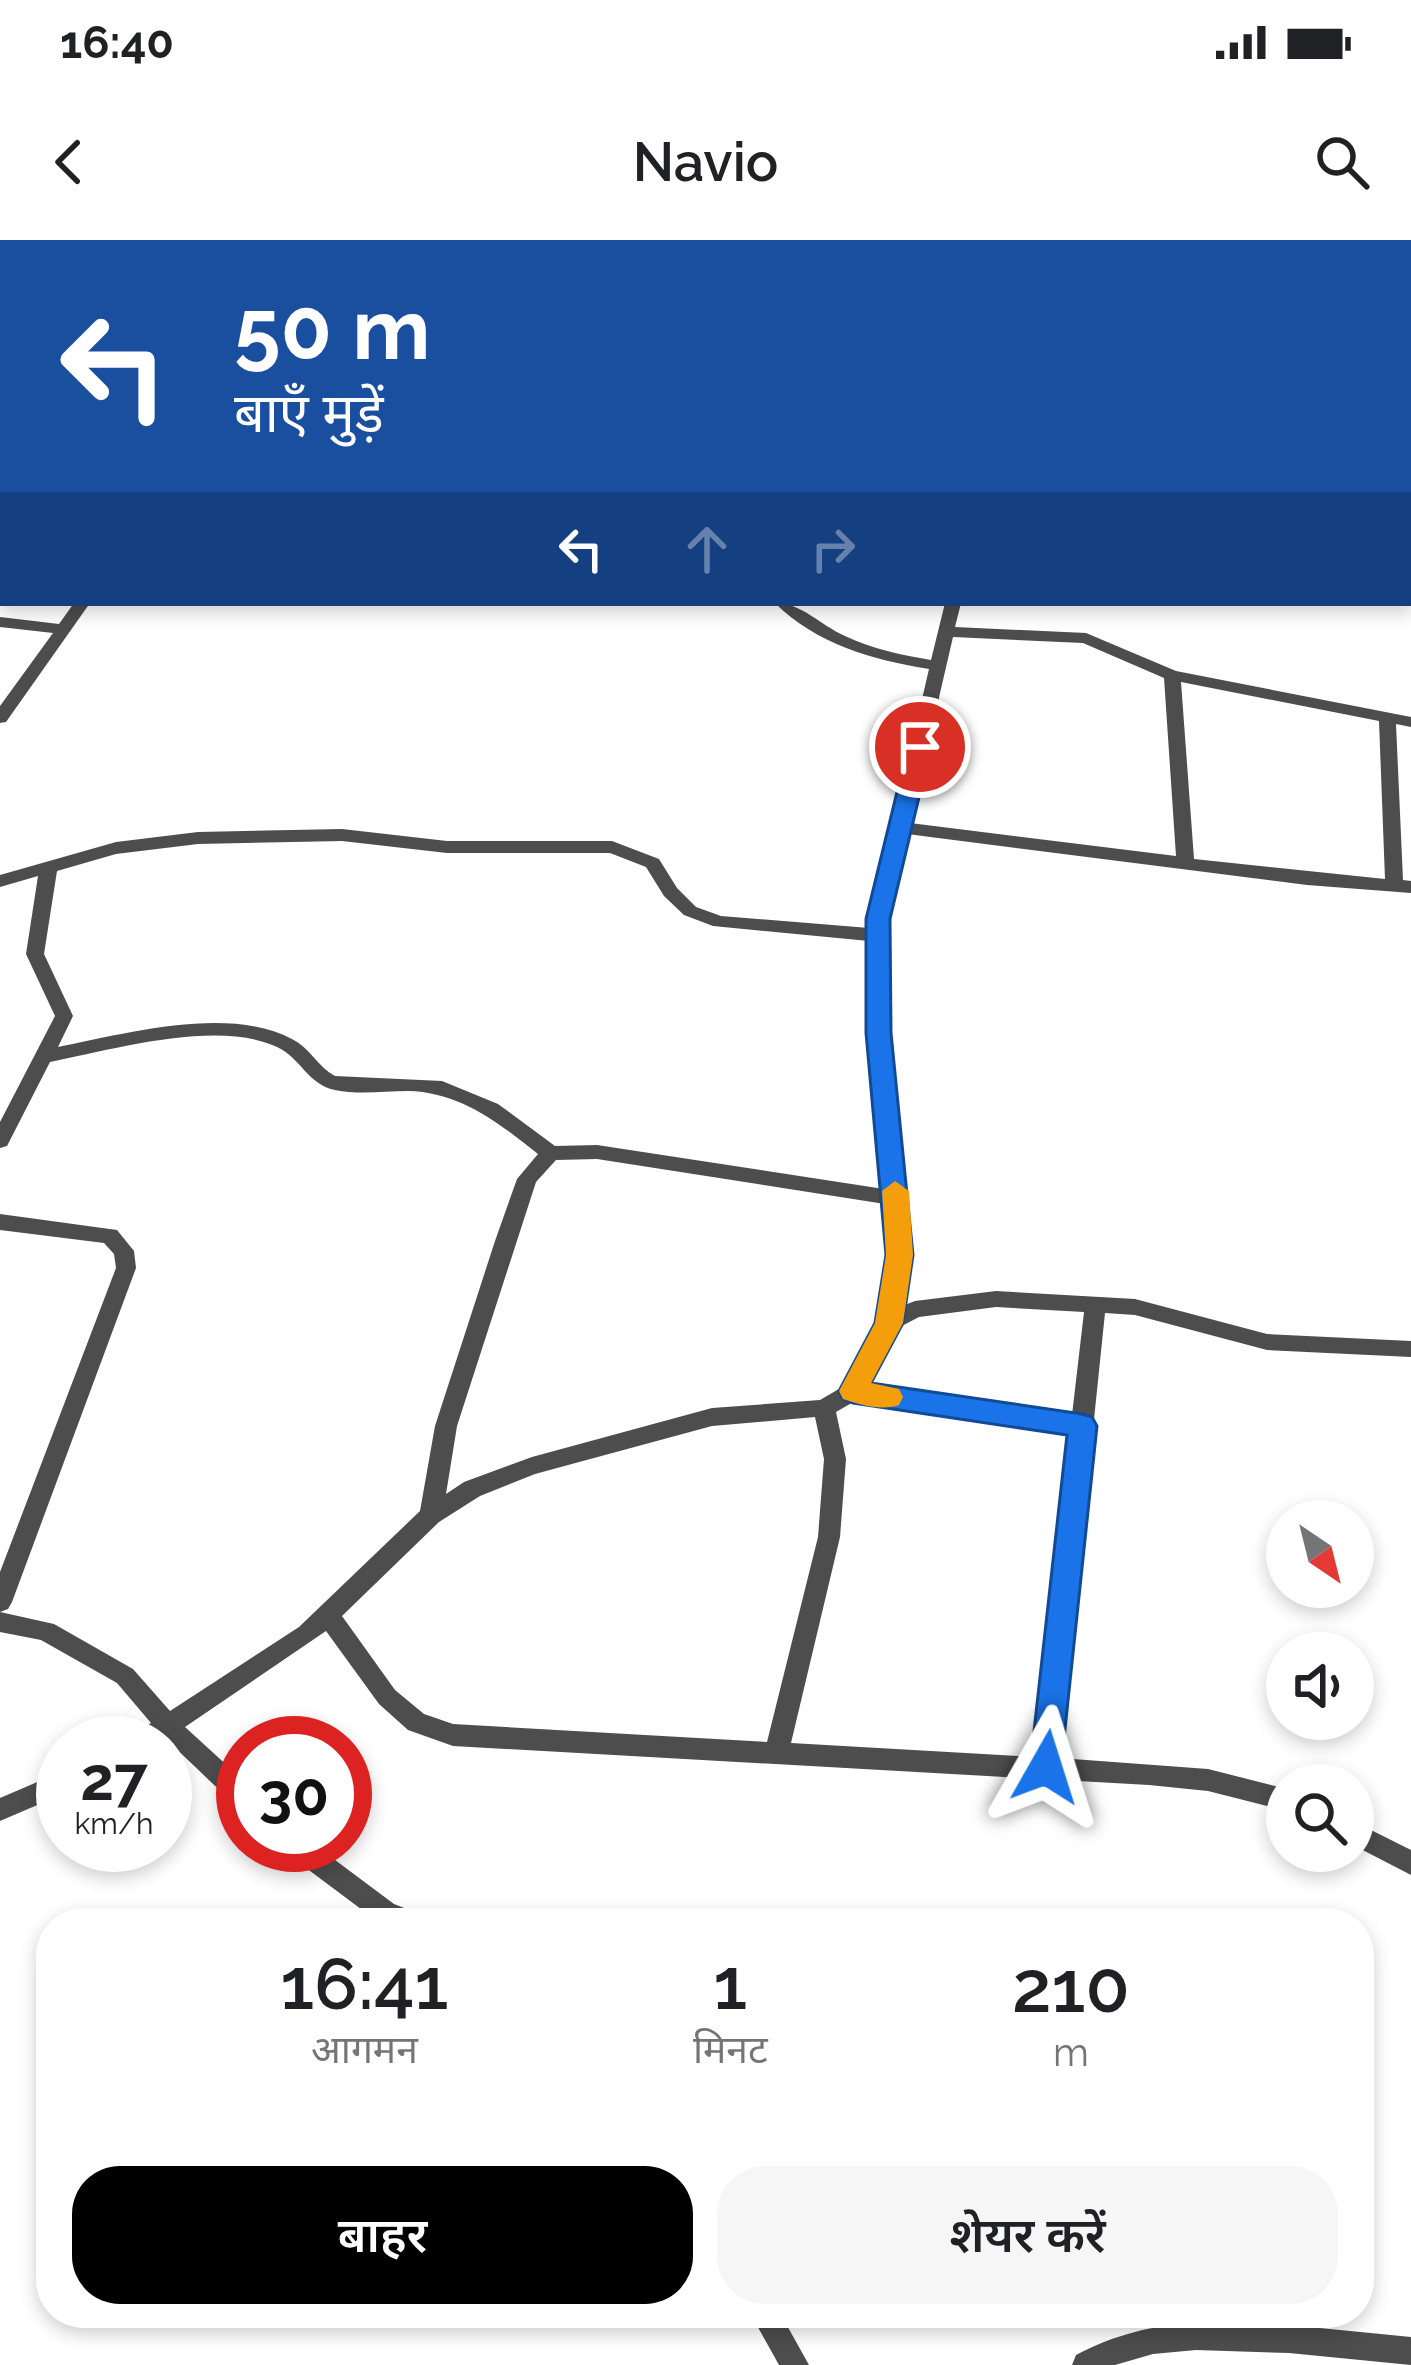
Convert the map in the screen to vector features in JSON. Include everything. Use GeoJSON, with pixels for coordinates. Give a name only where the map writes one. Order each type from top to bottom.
{"type":"FeatureCollection","features":[{"type":"Feature","properties":{"kind":"street"},"geometry":{"type":"LineString","coordinates":[[0,718],[80,606]]}},
{"type":"Feature","properties":{"kind":"street"},"geometry":{"type":"LineString","coordinates":[[785,606],[812,629],[843,645],[881,657],[940,666]]}},
{"type":"Feature","properties":{"kind":"street"},"geometry":{"type":"LineString","coordinates":[[184,1716],[328,1615],[431,1515],[472,1490],[532,1466],[661,1429],[712,1417],[824,1408],[853,1391],[889,1323],[900,1255],[879,1033],[878,935],[952,606]]}},
{"type":"Feature","properties":{"kind":"street"},"geometry":{"type":"LineString","coordinates":[[0,622],[63,629]]}},
{"type":"Feature","properties":{"kind":"street"},"geometry":{"type":"LineString","coordinates":[[948,632],[1085,638],[1172,675],[1411,722]]}},
{"type":"Feature","properties":{"kind":"street"},"geometry":{"type":"LineString","coordinates":[[1172,675],[1185,864]]}},
{"type":"Feature","properties":{"kind":"street"},"geometry":{"type":"LineString","coordinates":[[899,827],[1403,886],[1388,716]]}},
{"type":"Feature","properties":{"kind":"street"},"geometry":{"type":"LineString","coordinates":[[0,881],[116,848],[246,836],[342,835],[447,847],[612,847],[653,862],[670,892],[690,911],[718,922],[878,935]]}},
{"type":"Feature","properties":{"kind":"street"},"geometry":{"type":"LineString","coordinates":[[0,1141],[64,1016],[60,994],[35,954],[48,869]]}},
{"type":"Feature","properties":{"kind":"street"},"geometry":{"type":"LineString","coordinates":[[47,1056],[169,1033],[259,1036],[284,1042],[302,1055],[314,1075],[335,1084],[423,1085],[482,1102],[551,1153],[597,1152],[896,1198]]}},
{"type":"Feature","properties":{"kind":"street"},"geometry":{"type":"LineString","coordinates":[[431,1515],[438,1454],[526,1179],[551,1153]]}},
{"type":"Feature","properties":{"kind":"street"},"geometry":{"type":"LineString","coordinates":[[0,1222],[110,1236],[124,1251],[126,1268],[0,1602]]}},
{"type":"Feature","properties":{"kind":"street"},"geometry":{"type":"LineString","coordinates":[[889,1323],[915,1309],[996,1299],[1135,1307],[1268,1342],[1411,1349]]}},
{"type":"Feature","properties":{"kind":"street"},"geometry":{"type":"LineString","coordinates":[[1046,1767],[1095,1305]]}},
{"type":"Feature","properties":{"kind":"street"},"geometry":{"type":"LineString","coordinates":[[853,1391],[1082,1426]]}},
{"type":"Feature","properties":{"kind":"street"},"geometry":{"type":"LineString","coordinates":[[777,1752],[829,1537],[835,1459],[824,1408]]}},
{"type":"Feature","properties":{"kind":"street"},"geometry":{"type":"LineString","coordinates":[[328,1615],[386,1697],[416,1723],[453,1735],[1046,1767],[1208,1780],[1266,1794]]}},
{"type":"Feature","properties":{"kind":"street"},"geometry":{"type":"LineString","coordinates":[[0,1622],[46,1631],[84,1649],[125,1676],[159,1716]]}},
{"type":"Feature","properties":{"kind":"street"},"geometry":{"type":"LineString","coordinates":[[192,1748],[216,1771]]}},
{"type":"Feature","properties":{"kind":"street"},"geometry":{"type":"LineString","coordinates":[[0,1810],[36,1794]]}},
{"type":"Feature","properties":{"kind":"street"},"geometry":{"type":"LineString","coordinates":[[1374,1843],[1411,1863]]}},
{"type":"Feature","properties":{"kind":"street"},"geometry":{"type":"LineString","coordinates":[[332,1872],[381,1908]]}},
{"type":"Feature","properties":{"kind":"street"},"geometry":{"type":"LineString","coordinates":[[773,2328],[795,2365]]}},
{"type":"Feature","properties":{"kind":"street"},"geometry":{"type":"LineString","coordinates":[[1086,2365],[1100,2354],[1142,2339],[1203,2335],[1411,2351]]}},
{"type":"Feature","properties":{"kind":"slow traffic"},"geometry":{"type":"LineString","coordinates":[[889,1397],[853,1391],[889,1323],[900,1255],[895,1191]]}},
{"type":"Feature","properties":{"kind":"route"},"geometry":{"type":"LineString","coordinates":[[920,747],[878,919],[879,1033],[900,1255],[889,1323],[853,1391],[1082,1426],[1046,1767]]}}]}
